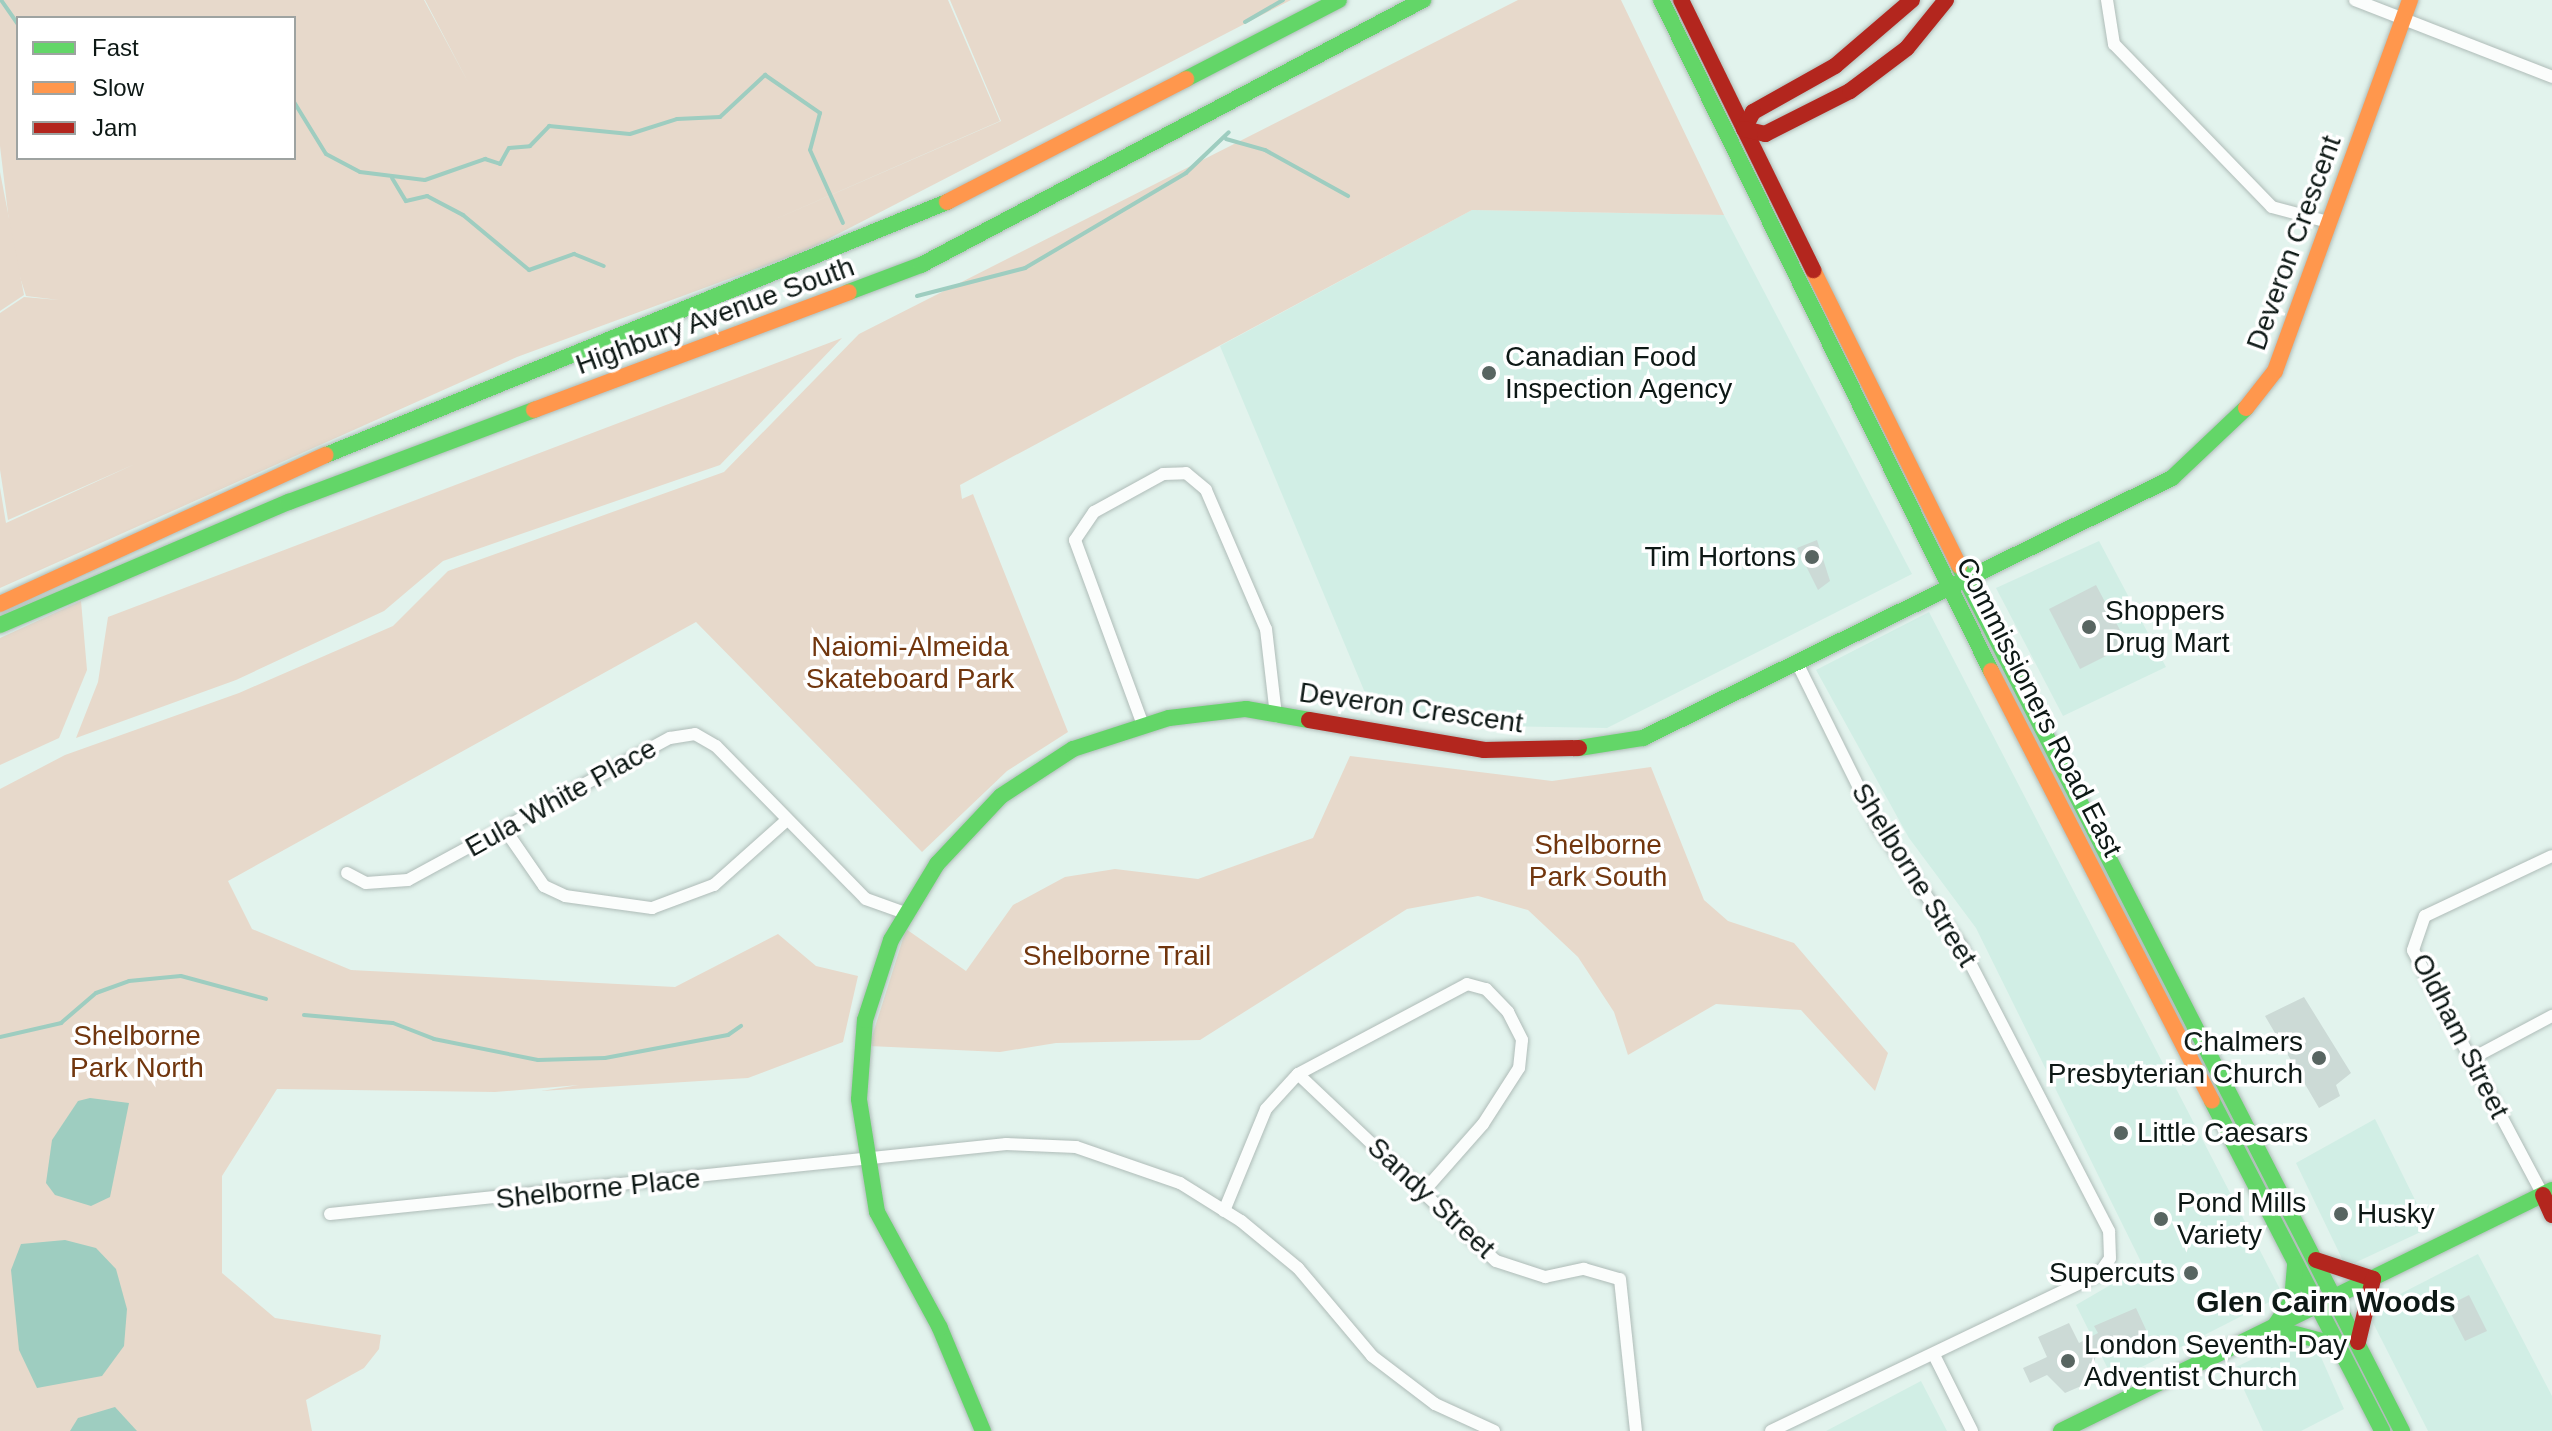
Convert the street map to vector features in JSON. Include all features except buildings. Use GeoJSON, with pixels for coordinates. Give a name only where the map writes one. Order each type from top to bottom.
{"type":"FeatureCollection","features":[{"type":"Feature","properties":{"kind":"main road","name":"Highbury Avenue South"},"geometry":{"type":"LineString","coordinates":[[0,604],[360,439],[907,223],[1339,0]]}},
{"type":"Feature","properties":{"kind":"main road","name":"Highbury Avenue South"},"geometry":{"type":"LineString","coordinates":[[0,625],[289,502],[921,265],[1423,0]]}},
{"type":"Feature","properties":{"kind":"main road","name":"Commissioners Road East"},"geometry":{"type":"LineString","coordinates":[[1661,0],[1725,139],[1950,591],[2382,1431]]}},
{"type":"Feature","properties":{"kind":"main road","name":"Commissioners Road East"},"geometry":{"type":"LineString","coordinates":[[1681,0],[1968,582],[2402,1431]]}},
{"type":"Feature","properties":{"kind":"main road"},"geometry":{"type":"LineString","coordinates":[[1725,139],[1744,129],[1753,112],[1835,66],[1912,0]]}},
{"type":"Feature","properties":{"kind":"main road"},"geometry":{"type":"LineString","coordinates":[[1744,129],[1765,134],[1850,91],[1907,48],[1946,0]]}},
{"type":"Feature","properties":{"kind":"main road","name":"Deveron Crescent"},"geometry":{"type":"LineString","coordinates":[[978,1429],[940,1328],[877,1212],[865,1161],[859,1099],[865,1020],[905,913],[937,864],[1001,796],[1073,749],[1143,725],[1246,709],[1484,750],[1609,746],[1643,738],[1950,591],[2172,478],[2207,451],[2275,371],[2410,0]]}},
{"type":"Feature","properties":{"kind":"main road"},"geometry":{"type":"LineString","coordinates":[[2061,1431],[2548,1193],[2552,1215]]}},
{"type":"Feature","properties":{"kind":"main road"},"geometry":{"type":"LineString","coordinates":[[2272,1328],[2296,1284],[2291,1252]]}},
{"type":"Feature","properties":{"kind":"main road"},"geometry":{"type":"LineString","coordinates":[[2315,1260],[2373,1279]]}},
{"type":"Feature","properties":{"kind":"main road"},"geometry":{"type":"LineString","coordinates":[[2359,1347],[2359,1314],[2373,1279]]}},
{"type":"Feature","properties":{"kind":"main road"},"geometry":{"type":"LineString","coordinates":[[2272,1328],[2337,1345]]}},
{"type":"Feature","properties":{"kind":"street"},"geometry":{"type":"LineString","coordinates":[[2107,0],[2114,44],[2272,207],[2328,222]]}},
{"type":"Feature","properties":{"kind":"street"},"geometry":{"type":"LineString","coordinates":[[2355,0],[2403,24],[2552,77]]}},
{"type":"Feature","properties":{"kind":"street"},"geometry":{"type":"LineString","coordinates":[[1143,725],[1075,540],[1094,512],[1163,474],[1186,473],[1206,490],[1266,629],[1276,716]]}},
{"type":"Feature","properties":{"kind":"street","name":"Shelborne Street"},"geometry":{"type":"LineString","coordinates":[[1771,1431],[2099,1274],[2110,1258],[2109,1231],[1962,947],[1861,796],[1798,665]]}},
{"type":"Feature","properties":{"kind":"street","name":"Eula White Place"},"geometry":{"type":"LineString","coordinates":[[347,873],[366,883],[408,880],[506,831],[670,738],[695,734],[866,899],[905,913]]}},
{"type":"Feature","properties":{"kind":"street"},"geometry":{"type":"LineString","coordinates":[[506,831],[544,886],[565,896],[652,908],[714,885],[787,820]]}},
{"type":"Feature","properties":{"kind":"street","name":"Oldham Street"},"geometry":{"type":"LineString","coordinates":[[2548,1193],[2413,950],[2417,926],[2552,856]]}},
{"type":"Feature","properties":{"kind":"street"},"geometry":{"type":"LineString","coordinates":[[1224,1211],[1266,1109],[1298,1074],[1467,984],[1486,989],[1522,1040],[1519,1068],[1483,1124],[1424,1191]]}},
{"type":"Feature","properties":{"kind":"street"},"geometry":{"type":"LineString","coordinates":[[2471,1059],[2552,1016]]}},
{"type":"Feature","properties":{"kind":"street","name":"Sandy Street"},"geometry":{"type":"LineString","coordinates":[[1298,1074],[1509,1267],[1545,1277],[1606,1271],[1620,1279],[1636,1431]]}},
{"type":"Feature","properties":{"kind":"street"},"geometry":{"type":"LineString","coordinates":[[865,1161],[1006,1144],[1076,1147],[1180,1183],[1224,1211],[1298,1268],[1372,1356],[1435,1404],[1492,1431]]}},
{"type":"Feature","properties":{"kind":"street","name":"Shelborne Place"},"geometry":{"type":"LineString","coordinates":[[330,1214],[865,1161]]}},
{"type":"Feature","properties":{"kind":"street"},"geometry":{"type":"LineString","coordinates":[[1934,1355],[1972,1431]]}},
{"type":"Feature","properties":{"kind":"shaded area"},"geometry":{"type":"Polygon","coordinates":[[[1472,210],[1724,215],[1912,574],[1607,728],[1496,726],[1371,707],[1220,346],[1472,210]]]}},
{"type":"Feature","properties":{"kind":"shaded area"},"geometry":{"type":"Polygon","coordinates":[[[2099,541],[2166,667],[2063,716],[1996,588],[2099,541]]]}},
{"type":"Feature","properties":{"kind":"shaded area"},"geometry":{"type":"Polygon","coordinates":[[[1929,612],[2283,1295],[2114,1381],[2076,1305],[2143,1266],[1976,928],[1909,838],[1816,670],[1929,612]]]}},
{"type":"Feature","properties":{"kind":"shaded area"},"geometry":{"type":"Polygon","coordinates":[[[90,1098],[129,1103],[110,1197],[91,1206],[55,1195],[46,1183],[52,1140],[78,1101],[90,1098]]]}},
{"type":"Feature","properties":{"kind":"shaded area"},"geometry":{"type":"Polygon","coordinates":[[[2375,1119],[2429,1228],[2346,1267],[2296,1163],[2375,1119]]]}},
{"type":"Feature","properties":{"kind":"shaded area"},"geometry":{"type":"Polygon","coordinates":[[[65,1240],[96,1248],[116,1269],[127,1309],[124,1346],[102,1376],[37,1388],[19,1350],[11,1270],[21,1244],[65,1240]]]}},
{"type":"Feature","properties":{"kind":"shaded area"},"geometry":{"type":"Polygon","coordinates":[[[2478,1254],[2552,1396],[2552,1431],[2428,1431],[2367,1311],[2478,1254]]]}},
{"type":"Feature","properties":{"kind":"shaded area"},"geometry":{"type":"Polygon","coordinates":[[[2292,1340],[2316,1346],[2344,1409],[2301,1431],[2263,1431],[2234,1368],[2292,1340]]]}},
{"type":"Feature","properties":{"kind":"shaded area"},"geometry":{"type":"Polygon","coordinates":[[[1921,1381],[1947,1431],[1826,1431],[1921,1381]]]}},
{"type":"Feature","properties":{"kind":"shaded area"},"geometry":{"type":"Polygon","coordinates":[[[115,1407],[137,1431],[70,1431],[78,1418],[115,1407]]]}},
{"type":"Feature","properties":{"kind":"green space"},"geometry":{"type":"Polygon","coordinates":[[[0,0],[424,0],[468,82],[425,0],[948,0],[1000,121],[698,253],[1001,121],[950,0],[1291,0],[805,251],[517,357],[0,588],[0,487],[6,523],[135,464],[8,520],[0,470],[0,313],[24,297],[59,300],[26,296],[13,255],[0,146],[0,0]]]}},
{"type":"Feature","properties":{"kind":"green space"},"geometry":{"type":"Polygon","coordinates":[[[1518,0],[1621,0],[1724,215],[1472,210],[960,485],[962,499],[973,494],[1068,732],[1007,771],[922,852],[696,622],[228,881],[252,929],[351,970],[675,987],[778,934],[816,966],[858,976],[843,1042],[748,1078],[541,1091],[579,1085],[495,1092],[277,1089],[222,1176],[222,1273],[275,1318],[381,1335],[379,1349],[364,1368],[306,1400],[312,1431],[0,1431],[0,789],[65,755],[239,693],[393,626],[448,571],[724,472],[859,334],[1518,0]]]}},
{"type":"Feature","properties":{"kind":"green space"},"geometry":{"type":"Polygon","coordinates":[[[0,172],[24,295],[0,311],[0,172]]]}},
{"type":"Feature","properties":{"kind":"green space"},"geometry":{"type":"Polygon","coordinates":[[[842,338],[720,465],[443,561],[384,611],[236,680],[76,738],[98,682],[108,617],[842,338]]]}},
{"type":"Feature","properties":{"kind":"green space"},"geometry":{"type":"Polygon","coordinates":[[[81,601],[87,670],[59,738],[0,765],[0,638],[81,601]]]}},
{"type":"Feature","properties":{"kind":"green space","name":"Shelborne Trail"},"geometry":{"type":"Polygon","coordinates":[[[1350,756],[1552,781],[1651,767],[1704,900],[1728,921],[1794,943],[1888,1053],[1875,1091],[1801,1010],[1716,1004],[1628,1055],[1614,1012],[1578,957],[1528,910],[1478,896],[1407,909],[1200,1040],[1056,1043],[1000,1052],[869,1046],[906,929],[966,971],[1013,905],[1065,877],[1115,869],[1198,879],[1313,838],[1350,756]]]}},
{"type":"Feature","properties":{"kind":"waterway"},"geometry":{"type":"LineString","coordinates":[[1,0],[16,21]]}},
{"type":"Feature","properties":{"kind":"waterway"},"geometry":{"type":"LineString","coordinates":[[1245,22],[1283,0]]}},
{"type":"Feature","properties":{"kind":"waterway"},"geometry":{"type":"LineString","coordinates":[[296,105],[326,154],[360,172],[425,180],[485,159],[500,164],[509,148],[530,146],[549,126],[630,134],[677,119],[720,117],[765,75],[820,113],[810,150],[843,223]]}},
{"type":"Feature","properties":{"kind":"waterway"},"geometry":{"type":"LineString","coordinates":[[917,296],[1025,268],[1186,173],[1229,132]]}},
{"type":"Feature","properties":{"kind":"waterway"},"geometry":{"type":"LineString","coordinates":[[1226,139],[1265,150],[1348,196]]}},
{"type":"Feature","properties":{"kind":"waterway"},"geometry":{"type":"LineString","coordinates":[[392,178],[406,201],[427,196],[463,215],[529,270],[574,254],[604,266]]}},
{"type":"Feature","properties":{"kind":"waterway"},"geometry":{"type":"LineString","coordinates":[[0,1037],[61,1023],[96,993],[129,981],[181,976],[266,999]]}},
{"type":"Feature","properties":{"kind":"waterway"},"geometry":{"type":"LineString","coordinates":[[304,1015],[393,1023],[434,1039],[538,1060],[605,1058],[728,1035],[741,1026]]}},
{"type":"Feature","properties":{"kind":"traffic: fast"},"geometry":{"type":"LineString","coordinates":[[1186,79],[1339,0]]}},
{"type":"Feature","properties":{"kind":"traffic: fast"},"geometry":{"type":"LineString","coordinates":[[849,292],[921,265],[1423,0]]}},
{"type":"Feature","properties":{"kind":"traffic: fast"},"geometry":{"type":"LineString","coordinates":[[1661,0],[1991,671]]}},
{"type":"Feature","properties":{"kind":"traffic: fast"},"geometry":{"type":"LineString","coordinates":[[326,455],[947,202]]}},
{"type":"Feature","properties":{"kind":"traffic: fast"},"geometry":{"type":"LineString","coordinates":[[1579,748],[1643,738],[2172,478],[2246,408]]}},
{"type":"Feature","properties":{"kind":"traffic: fast"},"geometry":{"type":"LineString","coordinates":[[0,625],[289,502],[534,410]]}},
{"type":"Feature","properties":{"kind":"traffic: fast"},"geometry":{"type":"LineString","coordinates":[[1959,566],[2402,1431]]}},
{"type":"Feature","properties":{"kind":"traffic: fast"},"geometry":{"type":"LineString","coordinates":[[983,1431],[940,1328],[877,1212],[859,1099],[865,1020],[891,940],[937,864],[1001,796],[1073,749],[1169,718],[1246,709],[1309,720]]}},
{"type":"Feature","properties":{"kind":"traffic: fast"},"geometry":{"type":"LineString","coordinates":[[2212,1101],[2382,1431]]}},
{"type":"Feature","properties":{"kind":"traffic: fast"},"geometry":{"type":"LineString","coordinates":[[2061,1431],[2552,1190]]}},
{"type":"Feature","properties":{"kind":"traffic: fast"},"geometry":{"type":"LineString","coordinates":[[2276,1324],[2292,1300],[2295,1265]]}},
{"type":"Feature","properties":{"kind":"traffic: fast"},"geometry":{"type":"LineString","coordinates":[[2273,1328],[2337,1345]]}},
{"type":"Feature","properties":{"kind":"traffic: slow"},"geometry":{"type":"LineString","coordinates":[[2246,408],[2275,371],[2410,0]]}},
{"type":"Feature","properties":{"kind":"traffic: slow"},"geometry":{"type":"LineString","coordinates":[[947,202],[1186,79]]}},
{"type":"Feature","properties":{"kind":"traffic: slow"},"geometry":{"type":"LineString","coordinates":[[1813,270],[1959,566]]}},
{"type":"Feature","properties":{"kind":"traffic: slow"},"geometry":{"type":"LineString","coordinates":[[534,410],[849,292]]}},
{"type":"Feature","properties":{"kind":"traffic: slow"},"geometry":{"type":"LineString","coordinates":[[0,604],[326,455]]}},
{"type":"Feature","properties":{"kind":"traffic: slow"},"geometry":{"type":"LineString","coordinates":[[1991,671],[2212,1101]]}},
{"type":"Feature","properties":{"kind":"traffic: jam"},"geometry":{"type":"LineString","coordinates":[[1681,0],[1813,270]]}},
{"type":"Feature","properties":{"kind":"traffic: jam"},"geometry":{"type":"LineString","coordinates":[[1912,0],[1835,66],[1753,112],[1744,129],[1765,134],[1850,91],[1907,48],[1946,0]]}},
{"type":"Feature","properties":{"kind":"traffic: jam"},"geometry":{"type":"LineString","coordinates":[[1309,720],[1484,750],[1579,748]]}},
{"type":"Feature","properties":{"kind":"traffic: jam"},"geometry":{"type":"LineString","coordinates":[[2543,1195],[2552,1215]]}},
{"type":"Feature","properties":{"kind":"traffic: jam"},"geometry":{"type":"LineString","coordinates":[[2316,1260],[2373,1279]]}},
{"type":"Feature","properties":{"kind":"traffic: jam"},"geometry":{"type":"LineString","coordinates":[[2358,1342],[2373,1279]]}},
{"type":"Feature","properties":{"kind":"place","name":"Canadian Food Inspection Agency"},"geometry":{"type":"Point","coordinates":[1489,373]}},
{"type":"Feature","properties":{"kind":"place","name":"Tim Hortons"},"geometry":{"type":"Point","coordinates":[1812,557]}},
{"type":"Feature","properties":{"kind":"place","name":"Shoppers Drug Mart"},"geometry":{"type":"Point","coordinates":[2089,627]}},
{"type":"Feature","properties":{"kind":"place","name":"Chalmers Presbyterian Church"},"geometry":{"type":"Point","coordinates":[2319,1058]}},
{"type":"Feature","properties":{"kind":"place","name":"Little Caesars"},"geometry":{"type":"Point","coordinates":[2121,1133]}},
{"type":"Feature","properties":{"kind":"place","name":"Husky"},"geometry":{"type":"Point","coordinates":[2341,1214]}},
{"type":"Feature","properties":{"kind":"place","name":"Pond Mills Variety"},"geometry":{"type":"Point","coordinates":[2161,1219]}},
{"type":"Feature","properties":{"kind":"place","name":"Supercuts"},"geometry":{"type":"Point","coordinates":[2191,1273]}},
{"type":"Feature","properties":{"kind":"place","name":"London Seventh-Day Adventist Church"},"geometry":{"type":"Point","coordinates":[2068,1361]}},
{"type":"Feature","properties":{"kind":"district","name":"Glen Cairn Woods"},"geometry":{"type":"Point","coordinates":[2326,1302]}},
{"type":"Feature","properties":{"kind":"park label","name":"Naiomi-Almeida Skateboard Park"},"geometry":{"type":"Point","coordinates":[910,663]}},
{"type":"Feature","properties":{"kind":"park label","name":"Shelborne Park South"},"geometry":{"type":"Point","coordinates":[1598,861]}},
{"type":"Feature","properties":{"kind":"park label","name":"Shelborne Park North"},"geometry":{"type":"Point","coordinates":[137,1052]}}]}
